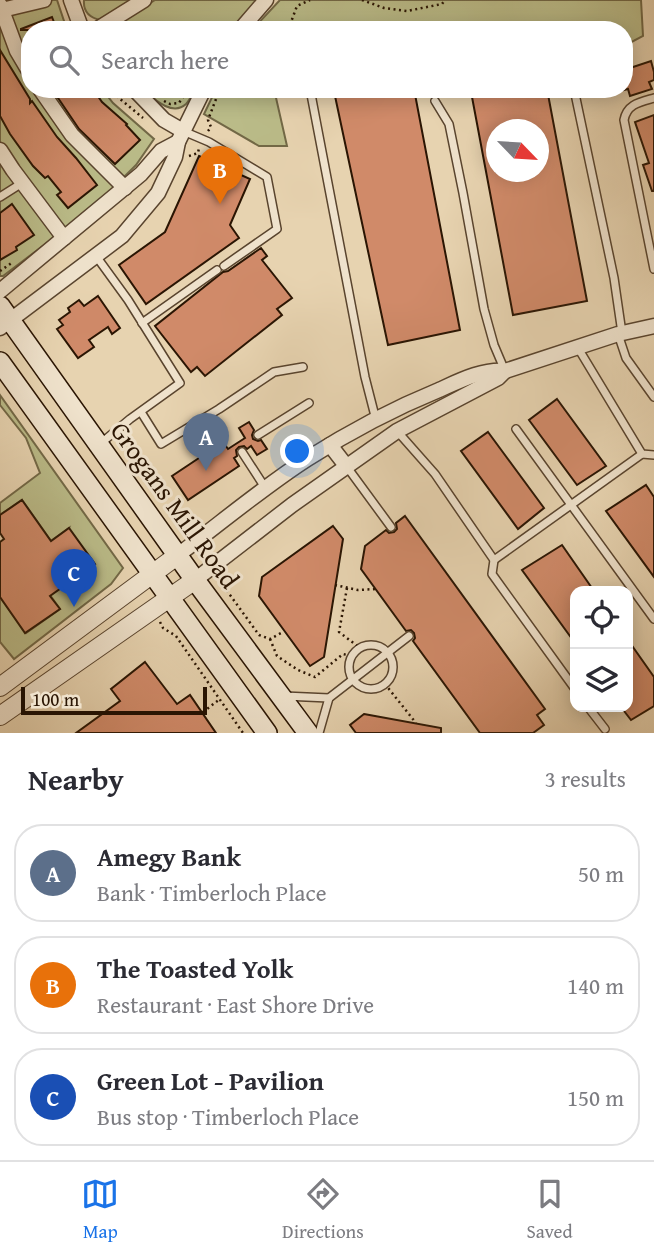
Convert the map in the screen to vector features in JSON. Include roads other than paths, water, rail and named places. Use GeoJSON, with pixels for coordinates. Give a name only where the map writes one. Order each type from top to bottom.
{"type":"FeatureCollection","features":[{"type":"Feature","properties":{"kind":"main road","name":"Grogans Mill Road"},"geometry":{"type":"LineString","coordinates":[[3,318],[99,445],[308,733]]}},
{"type":"Feature","properties":{"kind":"main road"},"geometry":{"type":"LineString","coordinates":[[0,362],[152,574],[161,603],[267,733]]}},
{"type":"Feature","properties":{"kind":"street"},"geometry":{"type":"LineString","coordinates":[[21,58],[1,7],[44,0]]}},
{"type":"Feature","properties":{"kind":"street"},"geometry":{"type":"LineString","coordinates":[[71,0],[79,21]]}},
{"type":"Feature","properties":{"kind":"street"},"geometry":{"type":"LineString","coordinates":[[110,21],[144,0]]}},
{"type":"Feature","properties":{"kind":"street"},"geometry":{"type":"LineString","coordinates":[[248,21],[266,0]]}},
{"type":"Feature","properties":{"kind":"street"},"geometry":{"type":"LineString","coordinates":[[46,98],[72,135],[124,188]]}},
{"type":"Feature","properties":{"kind":"street"},"geometry":{"type":"LineString","coordinates":[[143,98],[181,137]]}},
{"type":"Feature","properties":{"kind":"street"},"geometry":{"type":"LineString","coordinates":[[3,318],[122,236],[158,193],[200,98]]}},
{"type":"Feature","properties":{"kind":"street"},"geometry":{"type":"LineString","coordinates":[[0,291],[141,174],[162,151],[181,137]]}},
{"type":"Feature","properties":{"kind":"street"},"geometry":{"type":"LineString","coordinates":[[0,150],[64,238]]}},
{"type":"Feature","properties":{"kind":"street"},"geometry":{"type":"LineString","coordinates":[[3,685],[266,488],[330,445],[428,394],[471,377],[489,371],[505,371],[620,334],[654,326]]}},
{"type":"Feature","properties":{"kind":"street"},"geometry":{"type":"LineString","coordinates":[[0,716],[195,580],[292,505],[392,434],[498,378],[505,371]]}},
{"type":"Feature","properties":{"kind":"street"},"geometry":{"type":"LineString","coordinates":[[382,417],[392,434]]}},
{"type":"Feature","properties":{"kind":"street"},"geometry":{"type":"LineString","coordinates":[[330,445],[347,467]]}},
{"type":"Feature","properties":{"kind":"lane"},"geometry":{"type":"LineString","coordinates":[[312,98],[365,377],[382,417]]}},
{"type":"Feature","properties":{"kind":"lane"},"geometry":{"type":"LineString","coordinates":[[576,98],[614,278],[620,334],[626,358],[654,397]]}},
{"type":"Feature","properties":{"kind":"lane"},"geometry":{"type":"LineString","coordinates":[[654,98],[630,107],[624,120],[654,269]]}},
{"type":"Feature","properties":{"kind":"lane"},"geometry":{"type":"LineString","coordinates":[[435,101],[449,124],[484,309],[505,371]]}},
{"type":"Feature","properties":{"kind":"lane"},"geometry":{"type":"LineString","coordinates":[[142,323],[277,229],[267,177],[209,142],[181,137]]}},
{"type":"Feature","properties":{"kind":"lane"},"geometry":{"type":"LineString","coordinates":[[0,197],[22,183]]}},
{"type":"Feature","properties":{"kind":"lane"},"geometry":{"type":"LineString","coordinates":[[96,256],[128,300],[180,383],[130,418],[99,445]]}},
{"type":"Feature","properties":{"kind":"lane"},"geometry":{"type":"LineString","coordinates":[[577,348],[642,454]]}},
{"type":"Feature","properties":{"kind":"lane"},"geometry":{"type":"LineString","coordinates":[[141,412],[161,444],[274,372],[303,367]]}},
{"type":"Feature","properties":{"kind":"lane"},"geometry":{"type":"LineString","coordinates":[[258,435],[309,403]]}},
{"type":"Feature","properties":{"kind":"lane"},"geometry":{"type":"LineString","coordinates":[[516,429],[654,620]]}},
{"type":"Feature","properties":{"kind":"lane"},"geometry":{"type":"LineString","coordinates":[[392,434],[435,474],[495,560]]}},
{"type":"Feature","properties":{"kind":"lane"},"geometry":{"type":"LineString","coordinates":[[242,452],[266,488]]}},
{"type":"Feature","properties":{"kind":"lane"},"geometry":{"type":"LineString","coordinates":[[570,681],[492,574],[495,560],[642,454],[654,456]]}},
{"type":"Feature","properties":{"kind":"lane"},"geometry":{"type":"LineString","coordinates":[[347,467],[391,527]]}},
{"type":"Feature","properties":{"kind":"lane"},"geometry":{"type":"LineString","coordinates":[[281,696],[328,698],[410,636]]}},
{"type":"Feature","properties":{"kind":"lane"},"geometry":{"type":"LineString","coordinates":[[374,645],[388,653],[393,670],[385,684],[369,689],[361,687],[353,680],[349,668],[352,656],[360,648],[374,645]]}},
{"type":"Feature","properties":{"kind":"lane"},"geometry":{"type":"LineString","coordinates":[[3,685],[20,701]]}},
{"type":"Feature","properties":{"kind":"lane"},"geometry":{"type":"LineString","coordinates":[[319,733],[328,698]]}},
{"type":"Feature","properties":{"kind":"lane"},"geometry":{"type":"LineString","coordinates":[[593,712],[605,729]]}},
{"type":"Feature","properties":{"kind":"place","name":"The Toasted Yolk"},"geometry":{"type":"Point","coordinates":[220,204]}},
{"type":"Feature","properties":{"kind":"place","name":"Amegy Bank"},"geometry":{"type":"Point","coordinates":[206,471]}},
{"type":"Feature","properties":{"kind":"place","name":"Green Lot - Pavilion"},"geometry":{"type":"Point","coordinates":[74,607]}}]}
